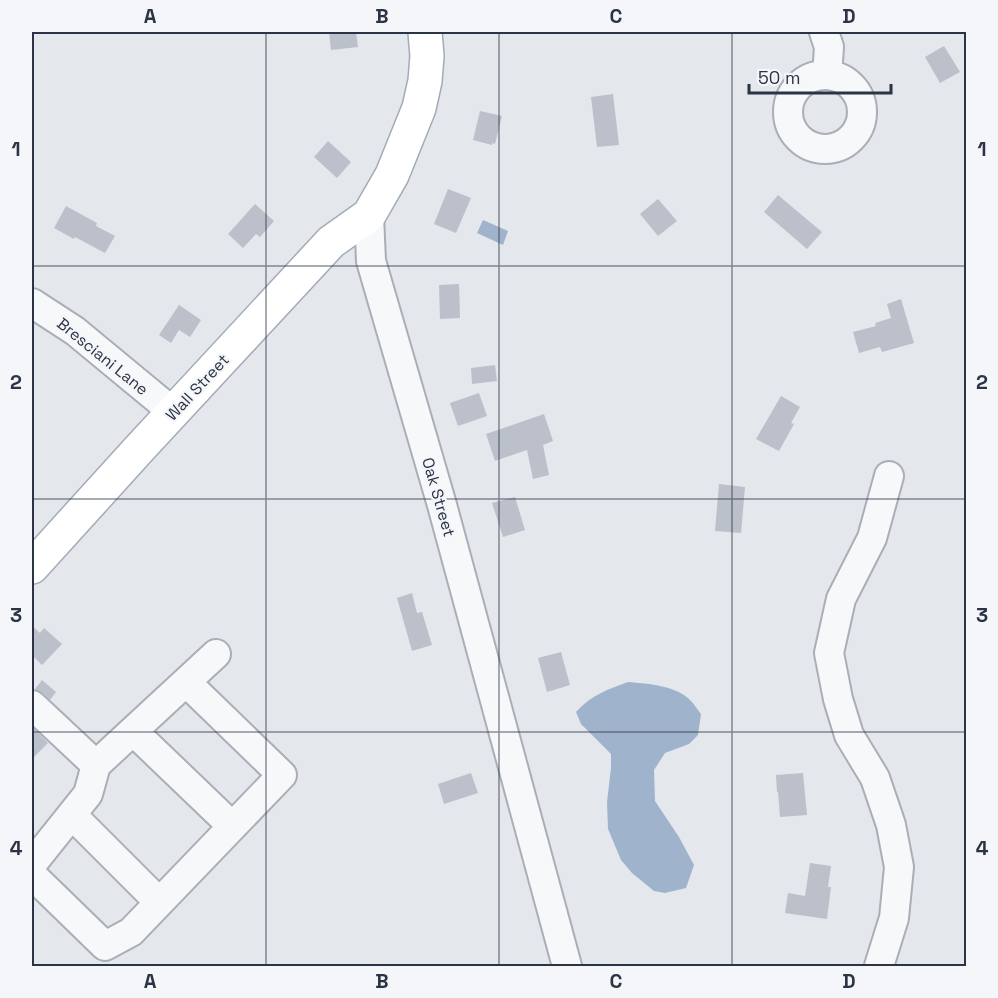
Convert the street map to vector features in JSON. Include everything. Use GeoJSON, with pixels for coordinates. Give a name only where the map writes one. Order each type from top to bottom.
{"type":"FeatureCollection","features":[{"type":"Feature","properties":{"kind":"main road"},"geometry":{"type":"LineString","coordinates":[[369,215],[392,175],[419,108],[425,81],[426,32]]}},
{"type":"Feature","properties":{"kind":"main road","name":"Wall Street"},"geometry":{"type":"LineString","coordinates":[[32,567],[331,242],[369,215]]}},
{"type":"Feature","properties":{"kind":"street"},"geometry":{"type":"LineString","coordinates":[[824,32],[829,47],[827,75]]}},
{"type":"Feature","properties":{"kind":"street","name":"Oak Street"},"geometry":{"type":"LineString","coordinates":[[369,215],[372,261],[442,505],[567,966]]}},
{"type":"Feature","properties":{"kind":"street","name":"Bresciani Lane"},"geometry":{"type":"LineString","coordinates":[[32,303],[75,332],[173,412]]}},
{"type":"Feature","properties":{"kind":"street"},"geometry":{"type":"LineString","coordinates":[[879,966],[894,918],[899,867],[891,825],[875,778],[846,726],[829,652],[841,599],[872,538],[889,476]]}},
{"type":"Feature","properties":{"kind":"street"},"geometry":{"type":"LineString","coordinates":[[32,864],[88,794],[96,765],[216,654]]}},
{"type":"Feature","properties":{"kind":"street"},"geometry":{"type":"LineString","coordinates":[[32,875],[105,946],[131,932],[282,775],[186,682]]}},
{"type":"Feature","properties":{"kind":"street"},"geometry":{"type":"LineString","coordinates":[[32,705],[96,765]]}},
{"type":"Feature","properties":{"kind":"street"},"geometry":{"type":"LineString","coordinates":[[133,731],[232,826]]}},
{"type":"Feature","properties":{"kind":"street"},"geometry":{"type":"LineString","coordinates":[[72,815],[159,902]]}},
{"type":"Feature","properties":{"kind":"water"},"geometry":{"type":"Polygon","coordinates":[[[483,220],[508,231],[503,245],[477,233],[483,220]]]}},
{"type":"Feature","properties":{"kind":"water"},"geometry":{"type":"Polygon","coordinates":[[[628,682],[662,686],[679,692],[692,702],[701,714],[698,735],[689,744],[665,753],[654,770],[655,801],[694,865],[686,888],[665,893],[654,891],[632,873],[621,860],[608,829],[607,802],[611,754],[581,724],[576,712],[593,697],[628,682]]]}},
{"type":"Feature","properties":{"kind":"building"},"geometry":{"type":"Polygon","coordinates":[[[329,32],[356,32],[358,47],[331,50],[329,32]]]}},
{"type":"Feature","properties":{"kind":"building"},"geometry":{"type":"Polygon","coordinates":[[[944,46],[960,72],[940,83],[925,57],[944,46]]]}},
{"type":"Feature","properties":{"kind":"building"},"geometry":{"type":"Polygon","coordinates":[[[613,94],[619,145],[597,147],[591,97],[613,94]]]}},
{"type":"Feature","properties":{"kind":"building"},"geometry":{"type":"Polygon","coordinates":[[[480,111],[502,116],[495,144],[473,140],[480,111]]]}},
{"type":"Feature","properties":{"kind":"building"},"geometry":{"type":"Polygon","coordinates":[[[328,141],[351,162],[337,178],[314,157],[328,141]]]}},
{"type":"Feature","properties":{"kind":"building"},"geometry":{"type":"Polygon","coordinates":[[[448,189],[471,198],[456,233],[434,224],[448,189]]]}},
{"type":"Feature","properties":{"kind":"building"},"geometry":{"type":"Polygon","coordinates":[[[778,195],[822,232],[807,249],[764,212],[778,195]]]}},
{"type":"Feature","properties":{"kind":"building"},"geometry":{"type":"Polygon","coordinates":[[[658,199],[677,221],[658,236],[640,214],[658,199]]]}},
{"type":"Feature","properties":{"kind":"building"},"geometry":{"type":"Polygon","coordinates":[[[255,204],[274,221],[260,237],[256,234],[243,248],[228,234],[255,204]]]}},
{"type":"Feature","properties":{"kind":"building"},"geometry":{"type":"Polygon","coordinates":[[[66,206],[115,236],[105,253],[54,228],[66,206]]]}},
{"type":"Feature","properties":{"kind":"building"},"geometry":{"type":"Polygon","coordinates":[[[459,284],[460,318],[440,319],[439,285],[459,284]]]}},
{"type":"Feature","properties":{"kind":"building"},"geometry":{"type":"Polygon","coordinates":[[[901,299],[914,343],[882,352],[880,347],[859,353],[853,332],[876,326],[875,323],[891,318],[887,304],[901,299]]]}},
{"type":"Feature","properties":{"kind":"building"},"geometry":{"type":"Polygon","coordinates":[[[179,305],[201,320],[190,337],[179,330],[171,343],[159,335],[179,305]]]}},
{"type":"Feature","properties":{"kind":"building"},"geometry":{"type":"Polygon","coordinates":[[[495,365],[497,381],[472,384],[471,368],[495,365]]]}},
{"type":"Feature","properties":{"kind":"building"},"geometry":{"type":"Polygon","coordinates":[[[479,393],[487,416],[458,426],[450,403],[479,393]]]}},
{"type":"Feature","properties":{"kind":"building"},"geometry":{"type":"Polygon","coordinates":[[[781,396],[800,407],[791,423],[794,424],[779,451],[756,439],[781,396]]]}},
{"type":"Feature","properties":{"kind":"building"},"geometry":{"type":"Polygon","coordinates":[[[544,414],[553,441],[543,445],[549,475],[533,479],[527,450],[495,461],[486,434],[544,414]]]}},
{"type":"Feature","properties":{"kind":"building"},"geometry":{"type":"Polygon","coordinates":[[[719,484],[745,487],[741,533],[715,531],[719,484]]]}},
{"type":"Feature","properties":{"kind":"building"},"geometry":{"type":"Polygon","coordinates":[[[515,497],[525,530],[503,537],[492,503],[515,497]]]}},
{"type":"Feature","properties":{"kind":"building"},"geometry":{"type":"Polygon","coordinates":[[[412,593],[417,613],[422,612],[432,645],[412,651],[397,598],[412,593]]]}},
{"type":"Feature","properties":{"kind":"building"},"geometry":{"type":"Polygon","coordinates":[[[32,626],[40,633],[44,628],[62,644],[42,665],[32,655],[32,626]]]}},
{"type":"Feature","properties":{"kind":"building"},"geometry":{"type":"Polygon","coordinates":[[[561,652],[570,685],[547,692],[538,658],[561,652]]]}},
{"type":"Feature","properties":{"kind":"building"},"geometry":{"type":"Polygon","coordinates":[[[42,680],[56,692],[50,700],[35,689],[42,680]]]}},
{"type":"Feature","properties":{"kind":"building"},"geometry":{"type":"Polygon","coordinates":[[[32,727],[48,743],[32,759],[32,727]]]}},
{"type":"Feature","properties":{"kind":"building"},"geometry":{"type":"Polygon","coordinates":[[[471,773],[478,793],[444,804],[438,784],[471,773]]]}},
{"type":"Feature","properties":{"kind":"building"},"geometry":{"type":"Polygon","coordinates":[[[803,773],[807,815],[780,817],[776,775],[803,773]]]}},
{"type":"Feature","properties":{"kind":"building"},"geometry":{"type":"Polygon","coordinates":[[[810,863],[831,866],[827,919],[785,913],[788,893],[805,896],[810,863]]]}}]}
